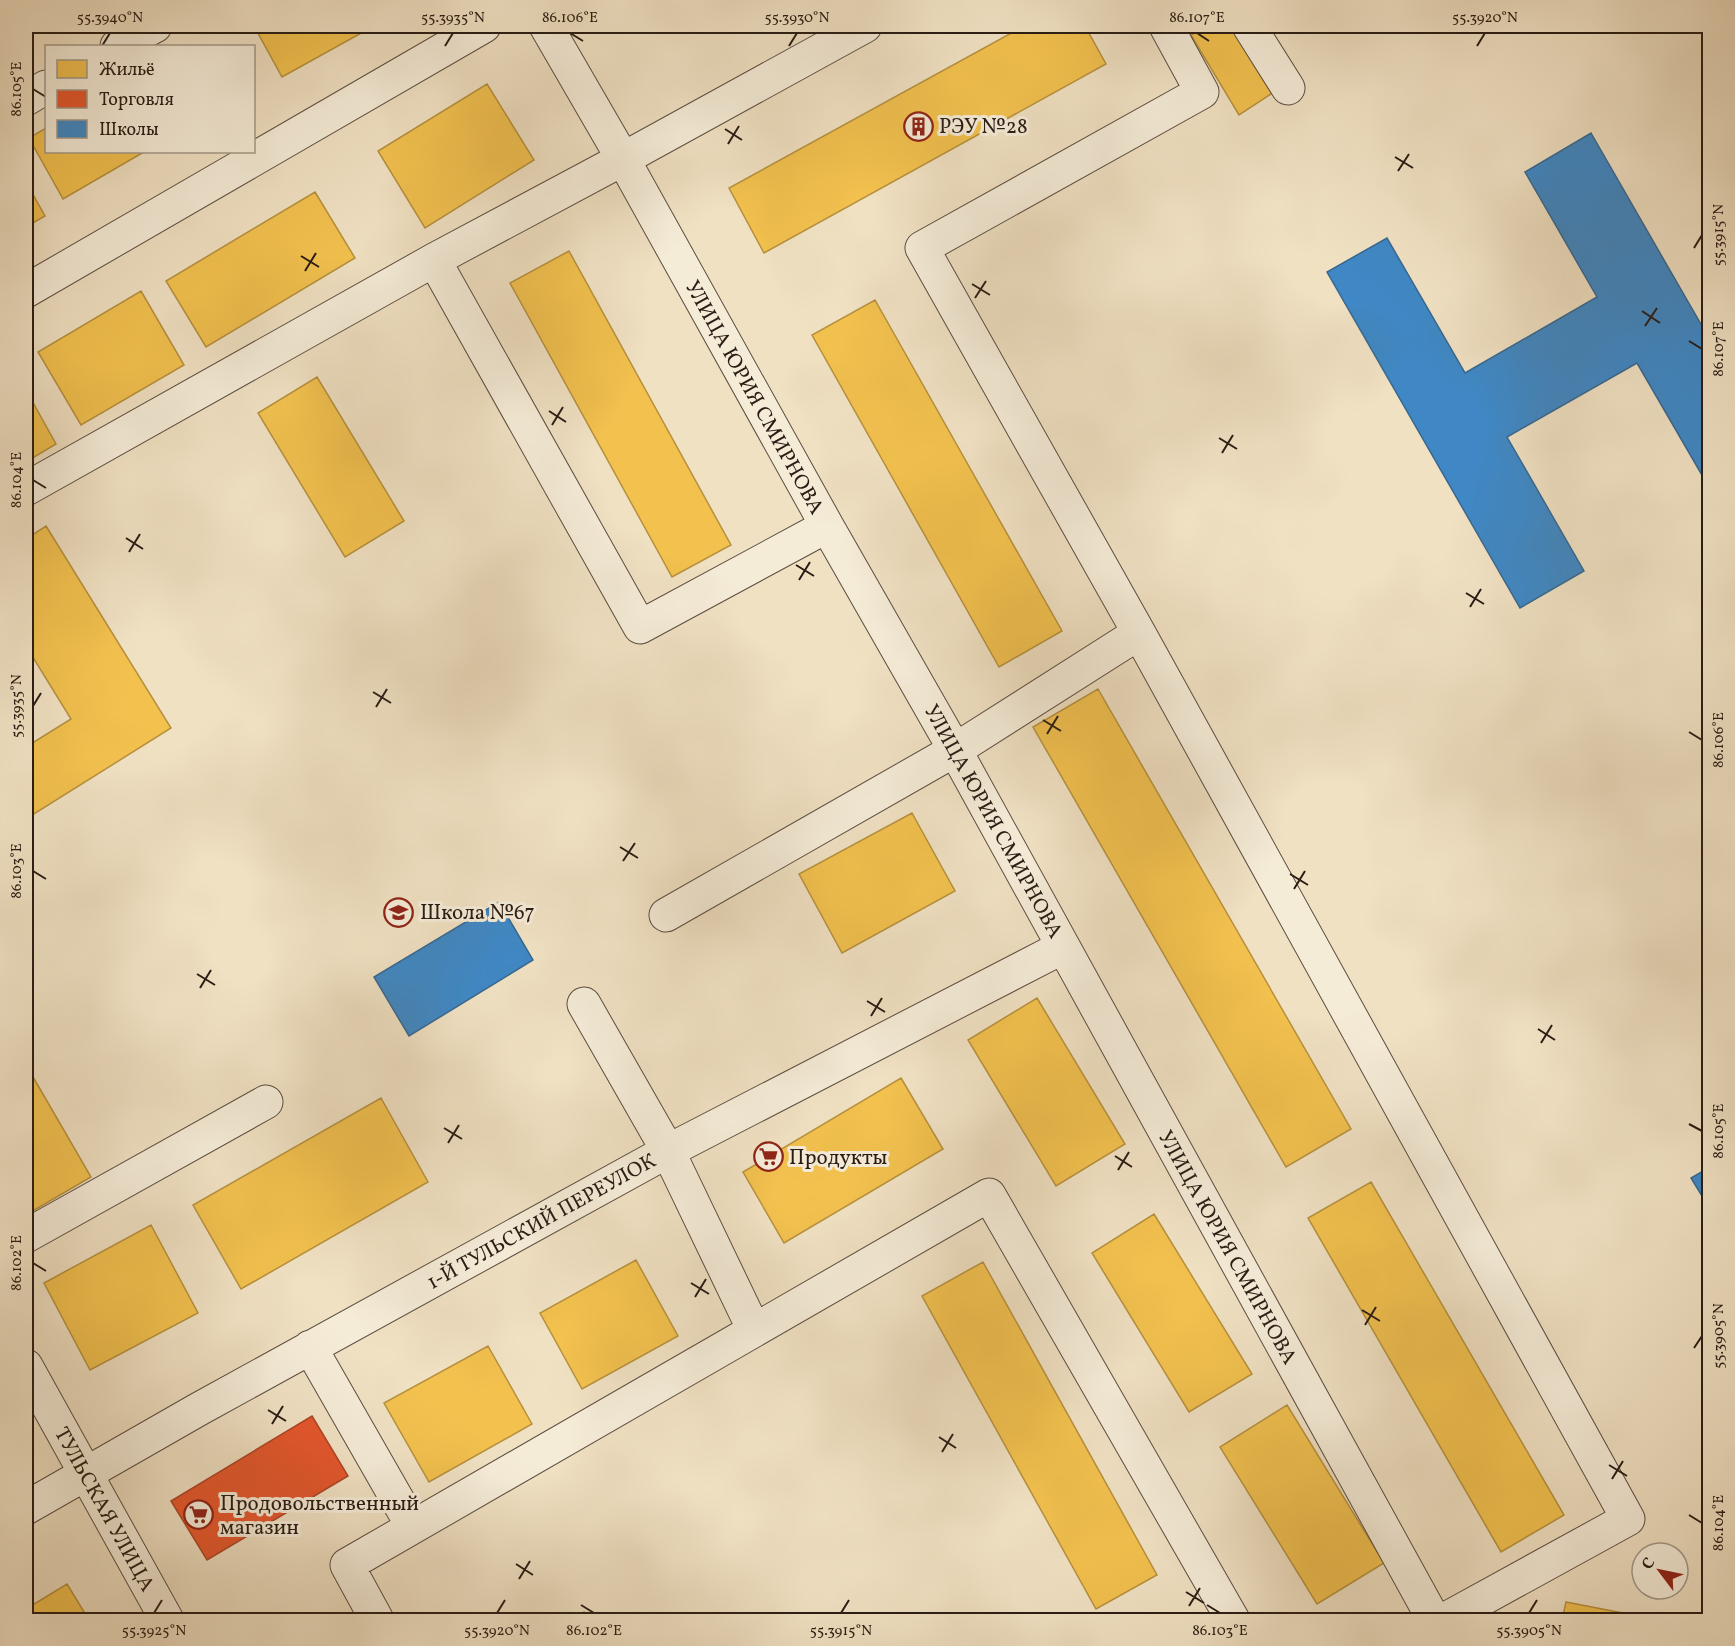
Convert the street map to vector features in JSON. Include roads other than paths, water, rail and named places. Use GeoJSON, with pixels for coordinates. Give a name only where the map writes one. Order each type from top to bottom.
{"type":"FeatureCollection","features":[{"type":"Feature","properties":{"kind":"street"},"geometry":{"type":"LineString","coordinates":[[119,45],[155,26]]}},
{"type":"Feature","properties":{"kind":"street"},"geometry":{"type":"LineString","coordinates":[[26,291],[484,26]]}},
{"type":"Feature","properties":{"kind":"street","name":"УЛИЦА ЮРИЯ СМИРНОВА"},"geometry":{"type":"LineString","coordinates":[[546,26],[955,750],[1434,1620]]}},
{"type":"Feature","properties":{"kind":"street"},"geometry":{"type":"LineString","coordinates":[[26,489],[434,260],[865,26]]}},
{"type":"Feature","properties":{"kind":"street"},"geometry":{"type":"LineString","coordinates":[[1168,26],[1202,92],[922,248],[1139,633],[1628,1519],[1443,1620]]}},
{"type":"Feature","properties":{"kind":"street"},"geometry":{"type":"LineString","coordinates":[[1249,26],[1288,88]]}},
{"type":"Feature","properties":{"kind":"street"},"geometry":{"type":"LineString","coordinates":[[26,99],[45,88]]}},
{"type":"Feature","properties":{"kind":"street"},"geometry":{"type":"LineString","coordinates":[[434,260],[640,627],[827,526]]}},
{"type":"Feature","properties":{"kind":"street"},"geometry":{"type":"LineString","coordinates":[[666,915],[955,750],[1139,633]]}},
{"type":"Feature","properties":{"kind":"street","name":"1-Й ТУЛЬСКИЙ ПЕРЕУЛОК"},"geometry":{"type":"LineString","coordinates":[[26,1508],[310,1347],[668,1151],[1064,947]]}},
{"type":"Feature","properties":{"kind":"street"},"geometry":{"type":"LineString","coordinates":[[584,1004],[668,1151],[754,1330]]}},
{"type":"Feature","properties":{"kind":"street"},"geometry":{"type":"LineString","coordinates":[[26,1236],[266,1101]]}},
{"type":"Feature","properties":{"kind":"street"},"geometry":{"type":"LineString","coordinates":[[377,1620],[347,1565],[989,1195],[1233,1620]]}},
{"type":"Feature","properties":{"kind":"street"},"geometry":{"type":"LineString","coordinates":[[310,1347],[413,1527]]}},
{"type":"Feature","properties":{"kind":"street","name":"ТУЛЬСКАЯ УЛИЦА"},"geometry":{"type":"LineString","coordinates":[[26,1366],[167,1620]]}},
{"type":"Feature","properties":{"kind":"place","name":"РЭУ №28"},"geometry":{"type":"Point","coordinates":[918,126]}},
{"type":"Feature","properties":{"kind":"place","name":"Школа №67"},"geometry":{"type":"Point","coordinates":[399,912]}},
{"type":"Feature","properties":{"kind":"place","name":"Продукты"},"geometry":{"type":"Point","coordinates":[768,1157]}},
{"type":"Feature","properties":{"kind":"place","name":"Продовольственный магазин"},"geometry":{"type":"Point","coordinates":[199,1515]}}]}
